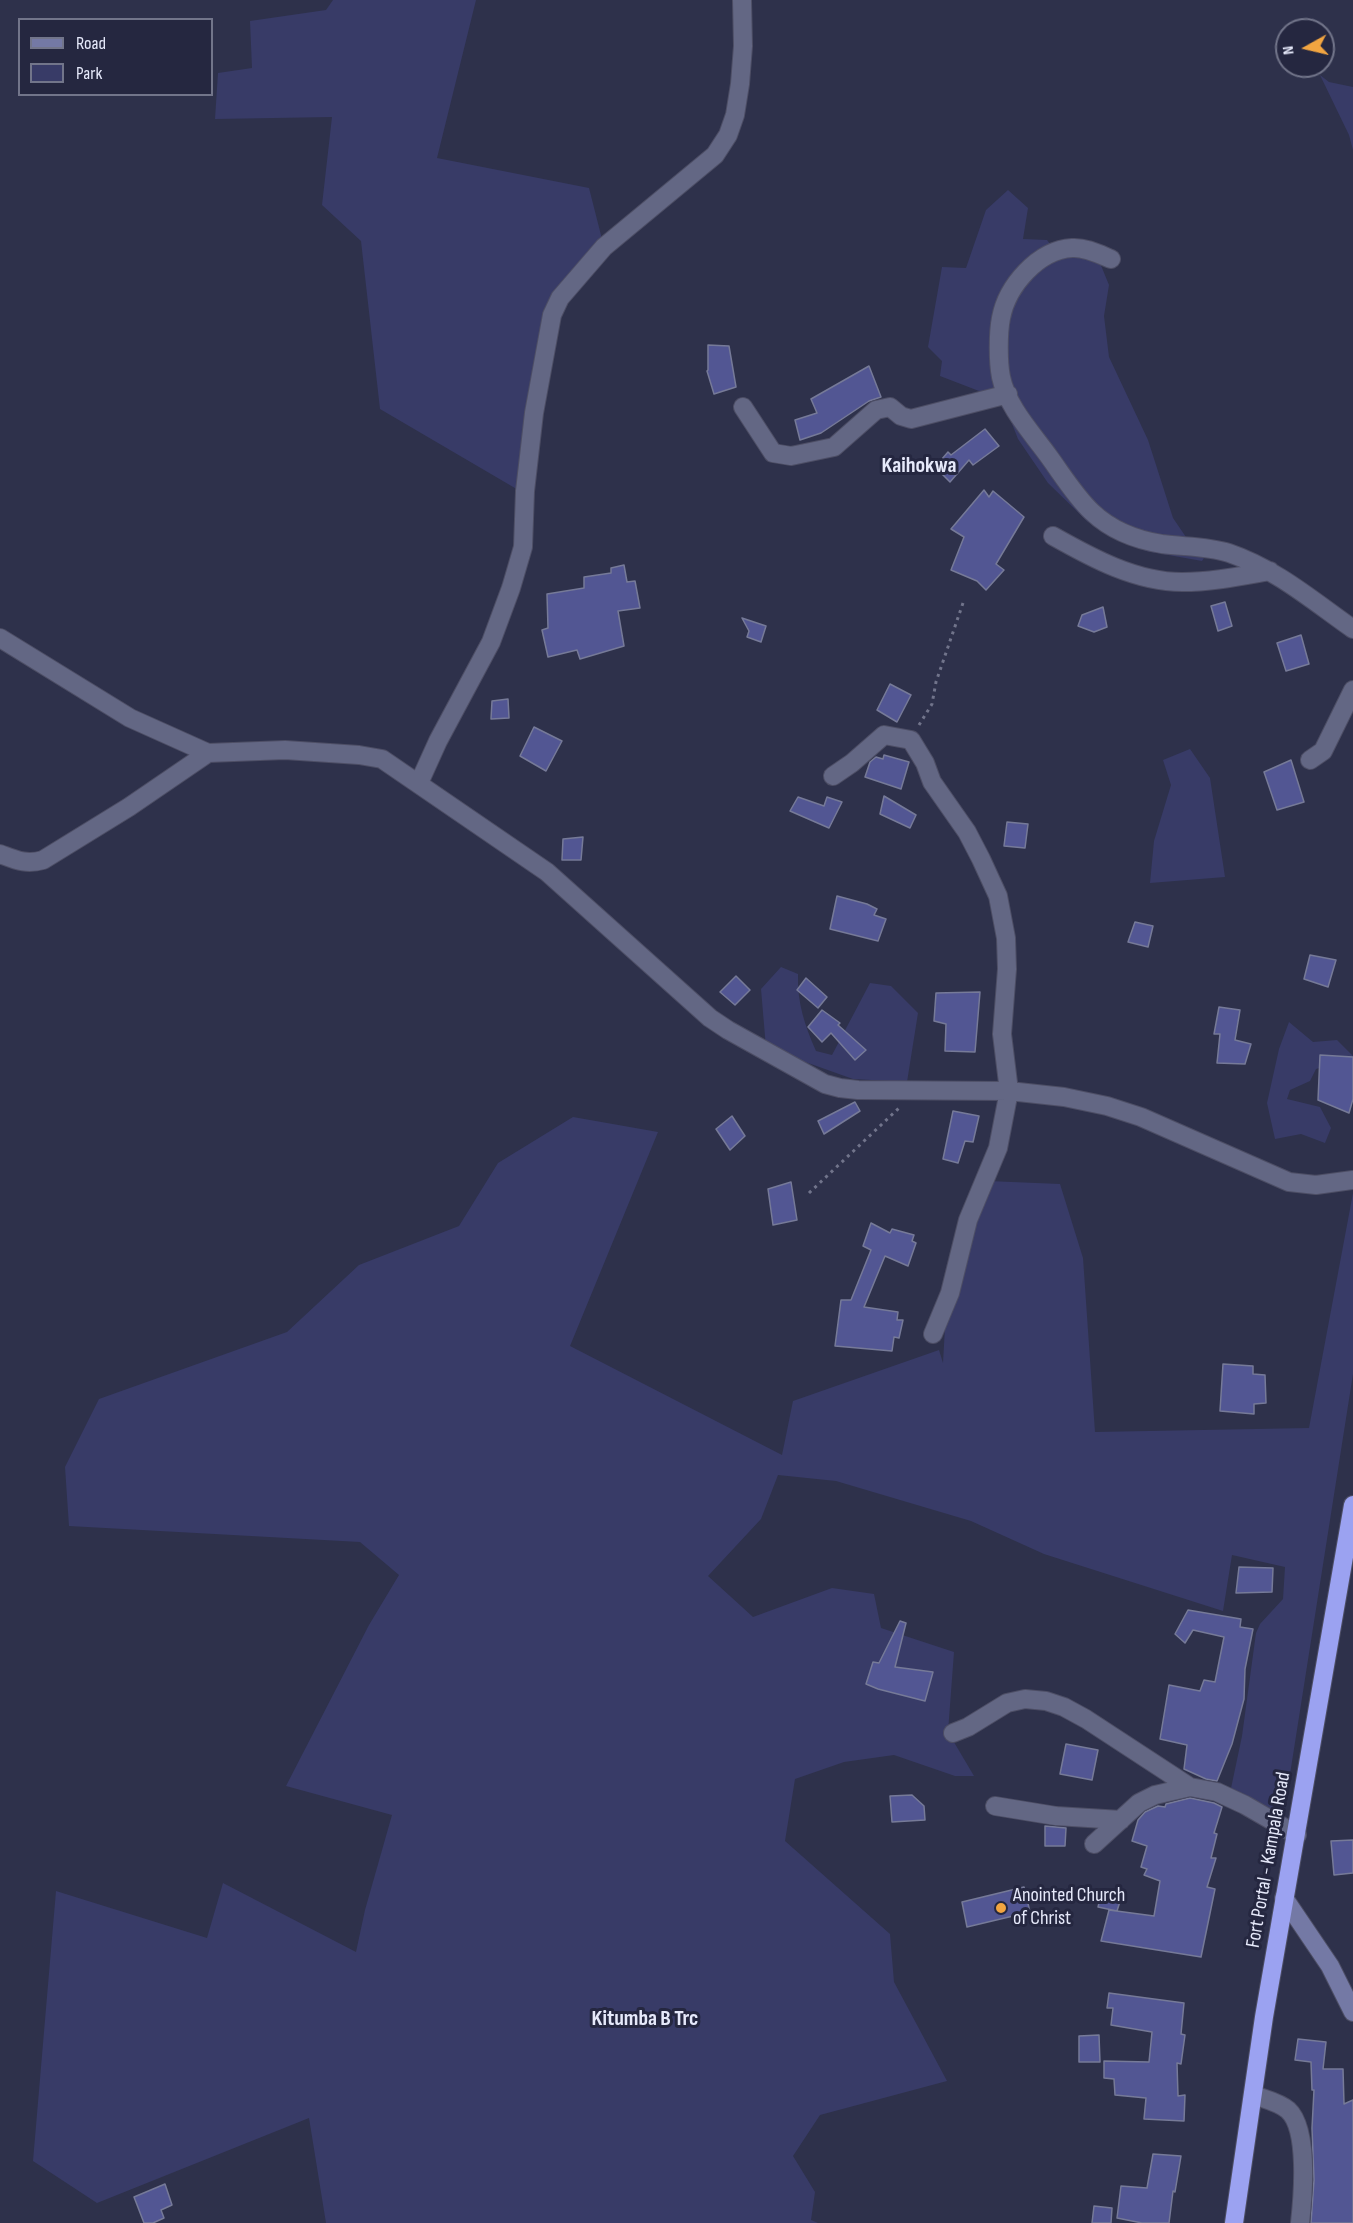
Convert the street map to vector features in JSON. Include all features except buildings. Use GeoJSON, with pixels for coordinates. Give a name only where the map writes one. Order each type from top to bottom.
{"type":"FeatureCollection","features":[{"type":"Feature","properties":{"kind":"highway","name":"Fort Portal - Kampala Road"},"geometry":{"type":"LineString","coordinates":[[1234,2223],[1264,2017],[1353,1505]]}},
{"type":"Feature","properties":{"kind":"street"},"geometry":{"type":"LineString","coordinates":[[419,783],[491,642],[523,547],[525,491],[534,413],[552,315],[560,298],[604,247],[715,155],[728,135],[735,115],[740,84],[743,46],[742,0]]}},
{"type":"Feature","properties":{"kind":"street"},"geometry":{"type":"LineString","coordinates":[[1111,259],[1091,251],[1071,248],[1048,255],[1030,268],[1007,299],[1001,318],[1001,378],[1021,417],[1073,490],[1091,512],[1104,522],[1143,540],[1227,552],[1286,580],[1353,628]]}},
{"type":"Feature","properties":{"kind":"street"},"geometry":{"type":"LineString","coordinates":[[742,407],[773,453],[791,456],[834,447],[876,410],[890,407],[901,416],[911,419],[1008,394]]}},
{"type":"Feature","properties":{"kind":"street"},"geometry":{"type":"LineString","coordinates":[[1053,536],[1083,554],[1143,578],[1180,582],[1205,581],[1270,571]]}},
{"type":"Feature","properties":{"kind":"street"},"geometry":{"type":"LineString","coordinates":[[0,638],[130,718],[208,753],[285,750],[359,755],[382,759],[547,872],[710,1018],[825,1083],[858,1090],[1010,1091],[1064,1097],[1126,1111],[1289,1182],[1316,1185],[1353,1180]]}},
{"type":"Feature","properties":{"kind":"street"},"geometry":{"type":"LineString","coordinates":[[1310,760],[1323,751],[1353,690]]}},
{"type":"Feature","properties":{"kind":"street"},"geometry":{"type":"LineString","coordinates":[[833,776],[884,735],[911,740],[925,762],[932,782],[968,832],[998,896],[1006,938],[1007,969],[1002,1034],[1010,1091],[998,1148],[968,1220],[950,1293],[933,1334]]}},
{"type":"Feature","properties":{"kind":"street"},"geometry":{"type":"LineString","coordinates":[[0,854],[22,863],[43,860],[129,807],[208,753]]}},
{"type":"Feature","properties":{"kind":"street"},"geometry":{"type":"LineString","coordinates":[[953,1733],[1007,1703],[1025,1699],[1046,1701],[1064,1707],[1086,1719],[1190,1787],[1217,1792],[1297,1835]]}},
{"type":"Feature","properties":{"kind":"street"},"geometry":{"type":"LineString","coordinates":[[1094,1844],[1139,1803],[1155,1795],[1190,1787]]}},
{"type":"Feature","properties":{"kind":"street"},"geometry":{"type":"LineString","coordinates":[[995,1806],[1056,1816],[1121,1820]]}},
{"type":"Feature","properties":{"kind":"street"},"geometry":{"type":"LineString","coordinates":[[1284,1898],[1330,1966],[1353,2012]]}},
{"type":"Feature","properties":{"kind":"street"},"geometry":{"type":"LineString","coordinates":[[1254,2095],[1284,2106],[1297,2123],[1302,2157],[1300,2223]]}},
{"type":"Feature","properties":{"kind":"path"},"geometry":{"type":"LineString","coordinates":[[911,740],[932,704],[936,682],[963,603]]}},
{"type":"Feature","properties":{"kind":"path"},"geometry":{"type":"LineString","coordinates":[[809,1194],[918,1090]]}},
{"type":"Feature","properties":{"kind":"green space"},"geometry":{"type":"Polygon","coordinates":[[[333,0],[476,0],[437,158],[589,188],[603,243],[552,300],[520,491],[380,409],[361,241],[322,205],[332,117],[215,119],[218,73],[252,68],[250,21],[326,10],[333,0]]]}},
{"type":"Feature","properties":{"kind":"green space"},"geometry":{"type":"Polygon","coordinates":[[[1321,78],[1353,87],[1353,150],[1349,135],[1321,78]]]}},
{"type":"Feature","properties":{"kind":"green space"},"geometry":{"type":"Polygon","coordinates":[[[1008,190],[1028,208],[1023,239],[1047,240],[1053,248],[1098,258],[1109,285],[1104,316],[1109,357],[1148,440],[1173,518],[1188,540],[1212,546],[1202,561],[1146,551],[1088,522],[1048,483],[1018,439],[998,388],[992,396],[940,376],[942,361],[928,347],[942,267],[966,268],[986,210],[1008,190]]]}},
{"type":"Feature","properties":{"kind":"green space"},"geometry":{"type":"Polygon","coordinates":[[[1190,749],[1210,778],[1225,877],[1150,883],[1154,841],[1171,785],[1163,760],[1190,749]]]}},
{"type":"Feature","properties":{"kind":"green space"},"geometry":{"type":"Polygon","coordinates":[[[781,967],[798,974],[802,1014],[816,1051],[832,1055],[870,983],[891,986],[918,1013],[907,1082],[853,1079],[766,1048],[761,989],[781,967]]]}},
{"type":"Feature","properties":{"kind":"green space"},"geometry":{"type":"Polygon","coordinates":[[[1289,1022],[1313,1042],[1337,1040],[1353,1056],[1353,1058],[1316,1069],[1310,1081],[1290,1090],[1287,1099],[1320,1107],[1331,1128],[1325,1143],[1301,1134],[1275,1139],[1267,1103],[1279,1049],[1289,1022]]]}},
{"type":"Feature","properties":{"kind":"green space"},"geometry":{"type":"Polygon","coordinates":[[[573,1117],[658,1132],[570,1346],[782,1455],[793,1401],[939,1350],[943,1363],[946,1309],[988,1181],[1060,1184],[1083,1258],[1095,1432],[1309,1428],[1353,1193],[1353,1374],[1282,1825],[1230,1793],[1242,1736],[1256,1633],[1260,1624],[1283,1599],[1285,1567],[1232,1555],[1223,1611],[1044,1554],[971,1521],[836,1481],[778,1475],[761,1519],[708,1576],[753,1617],[832,1588],[874,1594],[881,1628],[954,1652],[948,1732],[974,1776],[955,1776],[894,1755],[844,1762],[795,1779],[785,1841],[890,1934],[894,1982],[947,2081],[820,2115],[793,2156],[815,2192],[811,2220],[818,2223],[326,2223],[309,2118],[97,2203],[33,2161],[56,1891],[207,1938],[223,1883],[356,1952],[365,1910],[392,1815],[286,1786],[369,1625],[399,1575],[360,1542],[69,1526],[65,1467],[99,1399],[287,1332],[359,1265],[459,1226],[498,1163],[573,1117]]]}},
{"type":"Feature","properties":{"kind":"place","name":"Anointed Church of Christ"},"geometry":{"type":"Point","coordinates":[1001,1908]}},
{"type":"Feature","properties":{"kind":"district","name":"Kaihokwa"},"geometry":{"type":"Point","coordinates":[919,466]}},
{"type":"Feature","properties":{"kind":"district","name":"Kitumba B Trc"},"geometry":{"type":"Point","coordinates":[645,2019]}}]}
